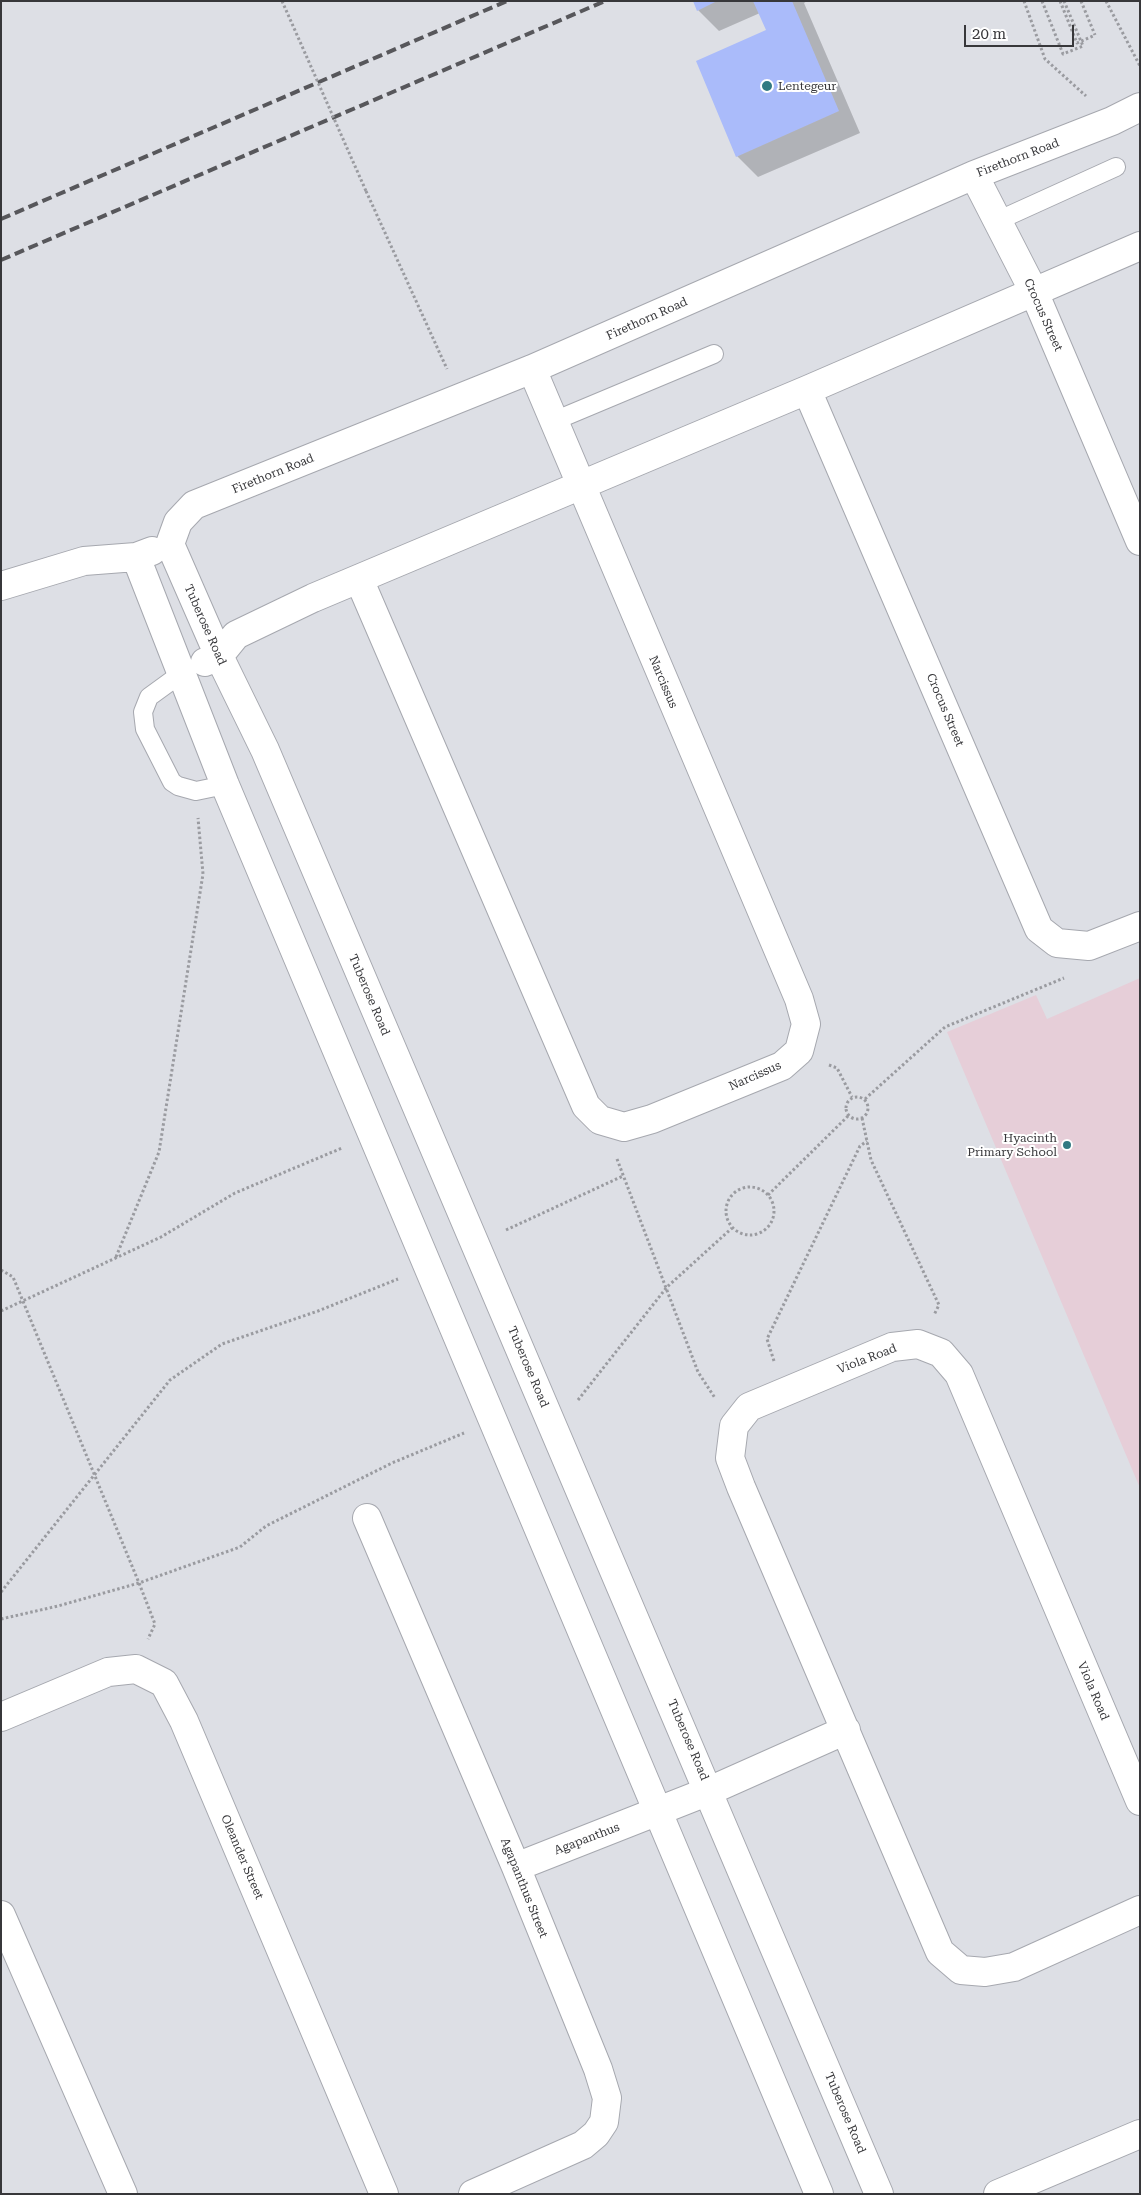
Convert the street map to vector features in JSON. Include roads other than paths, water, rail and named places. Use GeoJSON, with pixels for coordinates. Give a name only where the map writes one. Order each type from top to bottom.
{"type":"FeatureCollection","features":[{"type":"Feature","properties":{"kind":"street","name":"Firethorn Road"},"geometry":{"type":"LineString","coordinates":[[170,544],[178,522],[194,505],[461,399],[974,175],[1112,121],[1140,107]]}},
{"type":"Feature","properties":{"kind":"street","name":"Crocus Street"},"geometry":{"type":"LineString","coordinates":[[974,175],[1034,292],[1140,541]]}},
{"type":"Feature","properties":{"kind":"street"},"geometry":{"type":"LineString","coordinates":[[182,673],[219,656],[236,635],[249,628],[579,484],[807,390],[1140,246]]}},
{"type":"Feature","properties":{"kind":"street","name":"Narcissus"},"geometry":{"type":"LineString","coordinates":[[359,579],[586,1106],[600,1120],[624,1127],[652,1119],[782,1066],[799,1051],[806,1024],[799,999],[579,484],[532,369]]}},
{"type":"Feature","properties":{"kind":"street","name":"Crocus Street"},"geometry":{"type":"LineString","coordinates":[[807,390],[1039,929],[1057,943],[1089,946],[1140,926]]}},
{"type":"Feature","properties":{"kind":"street"},"geometry":{"type":"LineString","coordinates":[[1,586],[84,560],[136,557],[170,544]]}},
{"type":"Feature","properties":{"kind":"street","name":"Tuberose Road"},"geometry":{"type":"LineString","coordinates":[[170,544],[219,656],[265,750],[879,2194]]}},
{"type":"Feature","properties":{"kind":"street"},"geometry":{"type":"LineString","coordinates":[[136,557],[225,785],[819,2194]]}},
{"type":"Feature","properties":{"kind":"street","name":"Viola Road"},"geometry":{"type":"LineString","coordinates":[[1140,1801],[959,1374],[941,1353],[918,1344],[892,1347],[749,1407],[734,1426],[730,1458],[940,1952],[961,1970],[985,1972],[1014,1967],[1140,1910]]}},
{"type":"Feature","properties":{"kind":"street","name":"Agapanthus Street"},"geometry":{"type":"LineString","coordinates":[[367,1518],[516,1867],[598,2069],[607,2098],[604,2122],[596,2134],[583,2146],[473,2194]]}},
{"type":"Feature","properties":{"kind":"street","name":"Oleander Street"},"geometry":{"type":"LineString","coordinates":[[1,1717],[108,1672],[136,1669],[164,1683],[184,1722],[384,2194]]}},
{"type":"Feature","properties":{"kind":"street"},"geometry":{"type":"LineString","coordinates":[[709,1791],[846,1730]]}},
{"type":"Feature","properties":{"kind":"street","name":"Agapanthus"},"geometry":{"type":"LineString","coordinates":[[516,1867],[709,1791]]}},
{"type":"Feature","properties":{"kind":"street"},"geometry":{"type":"LineString","coordinates":[[1,1915],[122,2194]]}},
{"type":"Feature","properties":{"kind":"street"},"geometry":{"type":"LineString","coordinates":[[998,2194],[1140,2134]]}},
{"type":"Feature","properties":{"kind":"lane"},"geometry":{"type":"LineString","coordinates":[[997,221],[1116,167]]}},
{"type":"Feature","properties":{"kind":"lane"},"geometry":{"type":"LineString","coordinates":[[554,421],[714,354]]}},
{"type":"Feature","properties":{"kind":"lane"},"geometry":{"type":"LineString","coordinates":[[182,673],[149,697],[142,712],[145,729],[172,782],[178,786],[196,791],[225,785]]}},
{"type":"Feature","properties":{"kind":"railway"},"geometry":{"type":"LineString","coordinates":[[1,219],[507,1]]}},
{"type":"Feature","properties":{"kind":"railway"},"geometry":{"type":"LineString","coordinates":[[1,260],[605,1]]}},
{"type":"Feature","properties":{"kind":"place","name":"Lentegeur"},"geometry":{"type":"Point","coordinates":[767,86]}},
{"type":"Feature","properties":{"kind":"place","name":"Hyacinth Primary School"},"geometry":{"type":"Point","coordinates":[1067,1145]}}]}
